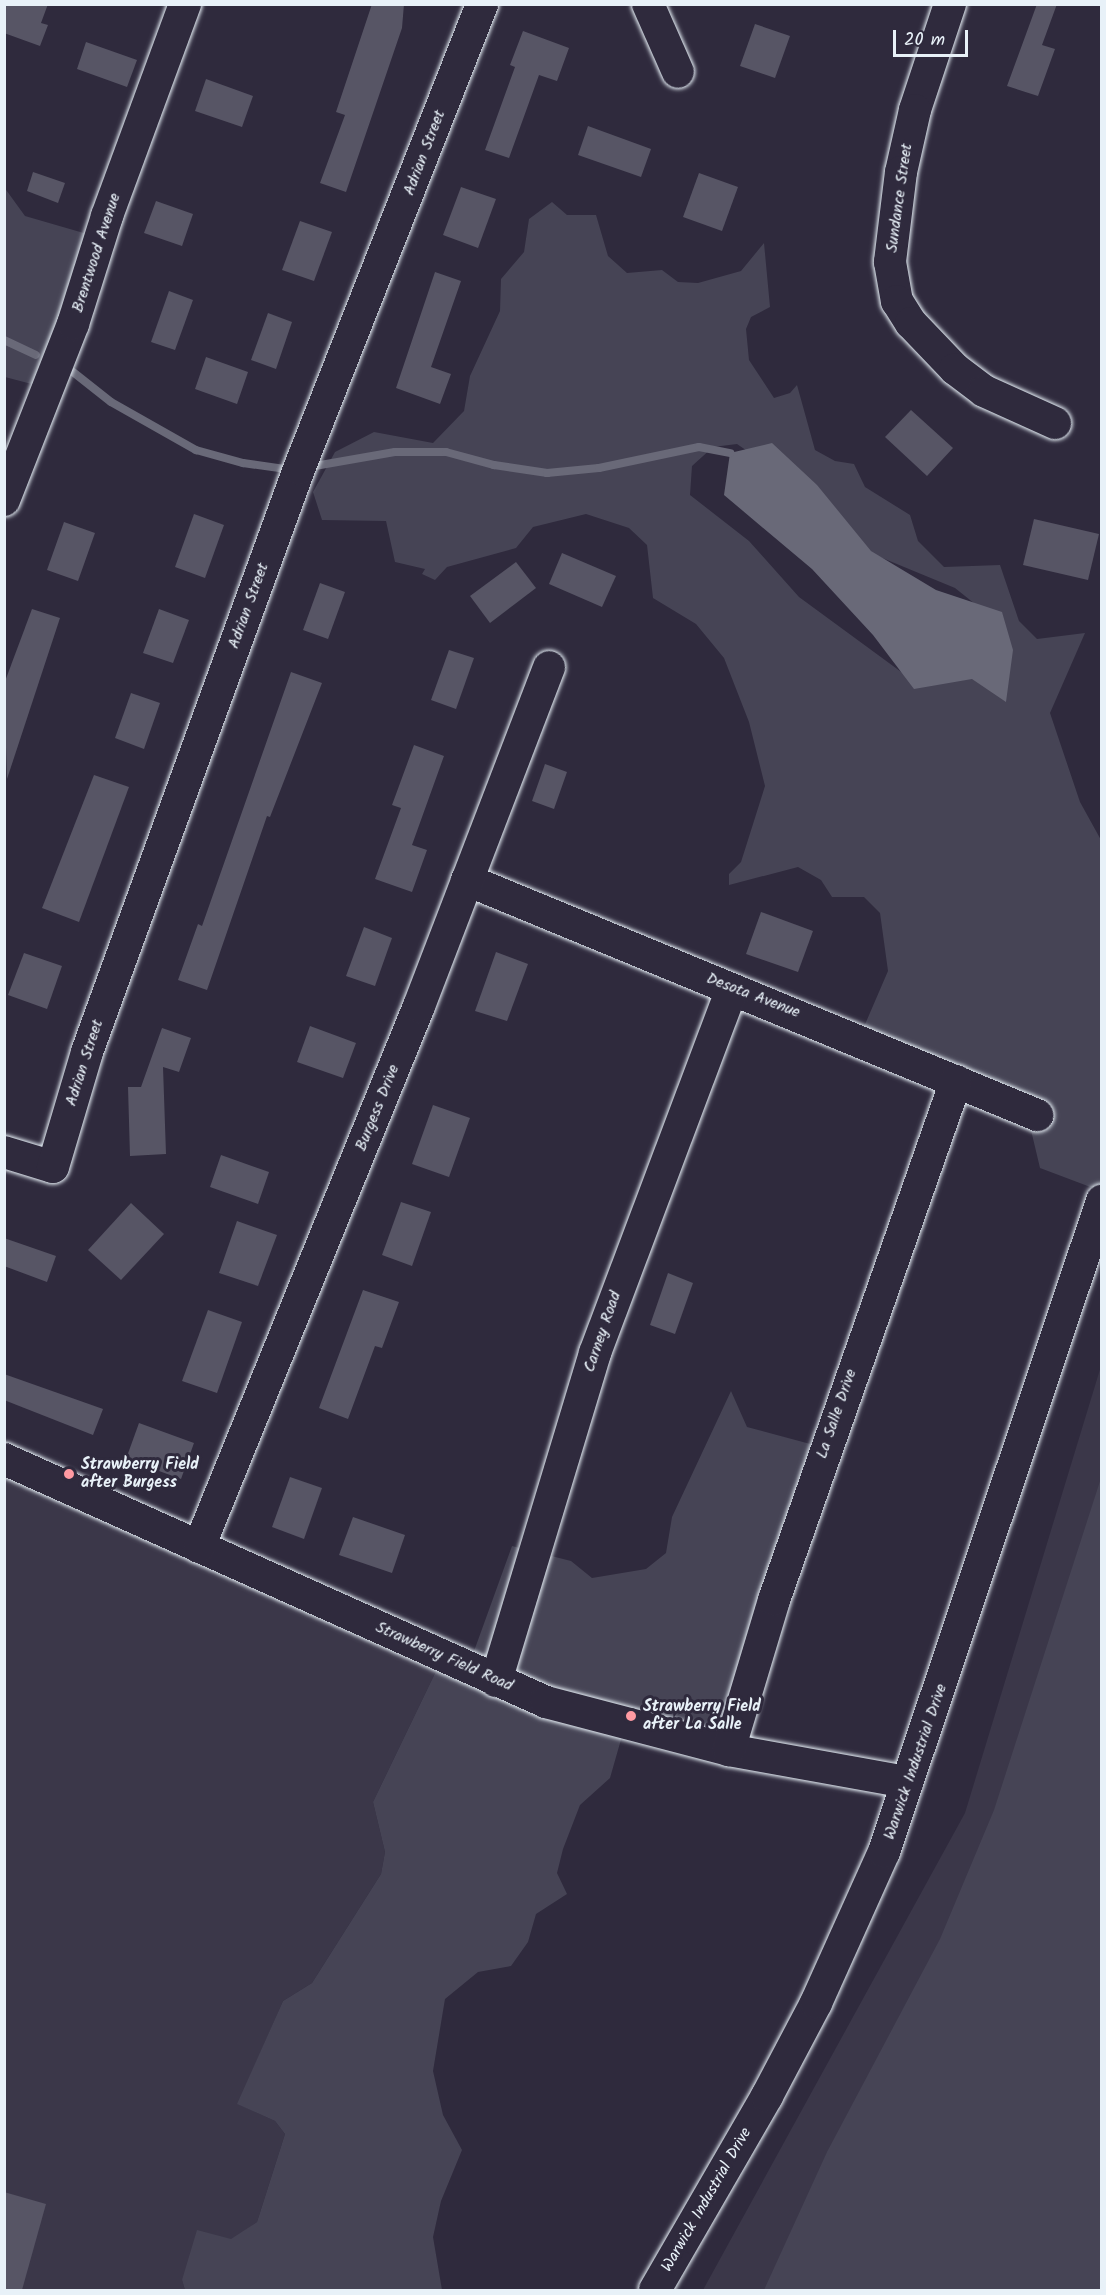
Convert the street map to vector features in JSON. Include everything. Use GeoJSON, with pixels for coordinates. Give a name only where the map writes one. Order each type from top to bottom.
{"type":"FeatureCollection","features":[{"type":"Feature","properties":{"kind":"street","name":"Brentwood Avenue"},"geometry":{"type":"LineString","coordinates":[[4,500],[73,324],[107,216],[185,4]]}},
{"type":"Feature","properties":{"kind":"street","name":"Adrian Street"},"geometry":{"type":"LineString","coordinates":[[4,1152],[52,1167],[87,1052],[296,479],[482,4]]}},
{"type":"Feature","properties":{"kind":"street"},"geometry":{"type":"LineString","coordinates":[[648,4],[678,72]]}},
{"type":"Feature","properties":{"kind":"street","name":"Sundance Street"},"geometry":{"type":"LineString","coordinates":[[950,4],[915,110],[901,172],[890,262],[897,301],[921,334],[962,374],[984,391],[1055,423]]}},
{"type":"Feature","properties":{"kind":"street","name":"Burgess Drive"},"geometry":{"type":"LineString","coordinates":[[199,1547],[324,1243],[549,667]]}},
{"type":"Feature","properties":{"kind":"street","name":"Desota Avenue"},"geometry":{"type":"LineString","coordinates":[[467,880],[644,951],[731,991],[797,1013],[1037,1115]]}},
{"type":"Feature","properties":{"kind":"street","name":"Carney Road"},"geometry":{"type":"LineString","coordinates":[[496,1681],[595,1353],[731,991]]}},
{"type":"Feature","properties":{"kind":"street","name":"La Salle Drive"},"geometry":{"type":"LineString","coordinates":[[729,1750],[777,1589],[956,1081]]}},
{"type":"Feature","properties":{"kind":"street","name":"Warwick Industrial Drive"},"geometry":{"type":"LineString","coordinates":[[655,2290],[767,2096],[816,2003],[884,1852],[943,1686],[1101,1201]]}},
{"type":"Feature","properties":{"kind":"street","name":"Strawberry Field Road"},"geometry":{"type":"LineString","coordinates":[[4,1459],[496,1681],[588,1715],[729,1750],[907,1782]]}},
{"type":"Feature","properties":{"kind":"shaded area"},"geometry":{"type":"Polygon","coordinates":[[[4,187],[25,216],[94,236],[43,387],[5,377],[4,187]]]}},
{"type":"Feature","properties":{"kind":"shaded area"},"geometry":{"type":"Polygon","coordinates":[[[552,202],[567,215],[596,215],[608,256],[627,273],[662,270],[678,282],[698,283],[741,271],[764,243],[770,307],[751,317],[746,329],[749,360],[774,398],[790,393],[797,385],[815,450],[835,461],[854,464],[865,487],[910,515],[918,541],[944,567],[1000,565],[1019,621],[1037,639],[1085,633],[1050,713],[1080,802],[1101,840],[1101,1191],[1040,1168],[1026,1109],[860,1036],[888,971],[880,913],[864,897],[832,897],[821,880],[798,867],[729,885],[729,874],[741,862],[765,786],[749,722],[724,658],[696,624],[653,598],[647,545],[629,528],[586,514],[533,527],[516,548],[447,567],[435,580],[422,574],[425,569],[395,562],[386,521],[322,520],[313,492],[335,452],[374,432],[433,443],[464,411],[470,376],[500,311],[501,279],[524,252],[529,219],[552,202]],[[737,444],[713,447],[692,466],[690,495],[749,541],[799,597],[919,685],[975,604],[955,588],[875,555],[785,477],[737,444]]]}},
{"type":"Feature","properties":{"kind":"shaded area"},"geometry":{"type":"Polygon","coordinates":[[[1101,1366],[1101,2290],[703,2290],[965,1813],[1101,1366]]]}},
{"type":"Feature","properties":{"kind":"shaded area"},"geometry":{"type":"Polygon","coordinates":[[[731,1391],[747,1427],[814,1445],[718,1743],[626,1722],[610,1778],[580,1805],[563,1849],[557,1873],[567,1894],[536,1914],[528,1942],[511,1966],[478,1972],[445,1999],[433,2071],[443,2115],[462,2150],[441,2201],[433,2237],[442,2290],[185,2290],[182,2280],[197,2230],[231,2239],[257,2222],[285,2134],[275,2121],[237,2104],[283,2001],[312,1983],[381,1874],[385,1852],[373,1802],[439,1665],[469,1665],[512,1546],[571,1561],[592,1578],[646,1569],[666,1553],[672,1517],[731,1391]]]}},
{"type":"Feature","properties":{"kind":"shaded area"},"geometry":{"type":"Polygon","coordinates":[[[5,1461],[439,1665],[373,1802],[385,1852],[381,1874],[312,1983],[283,2001],[238,2104],[275,2121],[285,2134],[257,2222],[182,2280],[185,2290],[5,2290],[5,1461]]]}},
{"type":"Feature","properties":{"kind":"shaded area"},"geometry":{"type":"Polygon","coordinates":[[[1101,1478],[1101,2290],[764,2290],[827,2152],[940,1939],[994,1810],[1101,1478]]]}},
{"type":"Feature","properties":{"kind":"water"},"geometry":{"type":"Polygon","coordinates":[[[772,443],[817,485],[871,551],[936,590],[1002,612],[1013,650],[1006,702],[972,679],[914,689],[873,635],[812,569],[724,495],[730,453],[772,443]]]}},
{"type":"Feature","properties":{"kind":"building"},"geometry":{"type":"Polygon","coordinates":[[[4,4],[48,4],[41,23],[48,25],[40,46],[4,33],[4,4]]]}},
{"type":"Feature","properties":{"kind":"building"},"geometry":{"type":"Polygon","coordinates":[[[372,4],[404,4],[402,28],[346,192],[320,183],[345,115],[336,112],[372,4]]]}},
{"type":"Feature","properties":{"kind":"building"},"geometry":{"type":"Polygon","coordinates":[[[1037,4],[1057,4],[1042,45],[1055,49],[1038,96],[1007,86],[1037,4]]]}},
{"type":"Feature","properties":{"kind":"building"},"geometry":{"type":"Polygon","coordinates":[[[755,24],[790,36],[775,78],[740,66],[755,24]]]}},
{"type":"Feature","properties":{"kind":"building"},"geometry":{"type":"Polygon","coordinates":[[[523,31],[569,48],[557,81],[539,75],[509,158],[485,150],[515,67],[510,65],[523,31]]]}},
{"type":"Feature","properties":{"kind":"building"},"geometry":{"type":"Polygon","coordinates":[[[86,42],[137,60],[127,87],[77,69],[86,42]]]}},
{"type":"Feature","properties":{"kind":"building"},"geometry":{"type":"Polygon","coordinates":[[[206,79],[253,96],[242,127],[195,111],[206,79]]]}},
{"type":"Feature","properties":{"kind":"building"},"geometry":{"type":"Polygon","coordinates":[[[588,126],[651,149],[641,177],[578,155],[588,126]]]}},
{"type":"Feature","properties":{"kind":"building"},"geometry":{"type":"Polygon","coordinates":[[[33,172],[65,183],[58,203],[27,191],[33,172]]]}},
{"type":"Feature","properties":{"kind":"building"},"geometry":{"type":"Polygon","coordinates":[[[699,173],[738,187],[722,231],[683,217],[699,173]]]}},
{"type":"Feature","properties":{"kind":"building"},"geometry":{"type":"Polygon","coordinates":[[[461,187],[496,199],[478,248],[443,235],[461,187]]]}},
{"type":"Feature","properties":{"kind":"building"},"geometry":{"type":"Polygon","coordinates":[[[156,201],[193,214],[182,246],[144,233],[156,201]]]}},
{"type":"Feature","properties":{"kind":"building"},"geometry":{"type":"Polygon","coordinates":[[[300,221],[332,232],[314,281],[282,270],[300,221]]]}},
{"type":"Feature","properties":{"kind":"building"},"geometry":{"type":"Polygon","coordinates":[[[435,272],[461,281],[431,367],[451,374],[440,404],[396,388],[435,272]]]}},
{"type":"Feature","properties":{"kind":"building"},"geometry":{"type":"Polygon","coordinates":[[[169,291],[193,300],[175,350],[151,342],[169,291]]]}},
{"type":"Feature","properties":{"kind":"building"},"geometry":{"type":"Polygon","coordinates":[[[268,313],[292,322],[276,369],[251,360],[268,313]]]}},
{"type":"Feature","properties":{"kind":"building"},"geometry":{"type":"Polygon","coordinates":[[[206,357],[248,372],[237,404],[195,389],[206,357]]]}},
{"type":"Feature","properties":{"kind":"building"},"geometry":{"type":"Polygon","coordinates":[[[911,410],[953,448],[927,476],[885,437],[911,410]]]}},
{"type":"Feature","properties":{"kind":"building"},"geometry":{"type":"Polygon","coordinates":[[[194,514],[224,525],[205,578],[175,567],[194,514]]]}},
{"type":"Feature","properties":{"kind":"building"},"geometry":{"type":"Polygon","coordinates":[[[1034,519],[1099,534],[1088,580],[1023,565],[1034,519]]]}},
{"type":"Feature","properties":{"kind":"building"},"geometry":{"type":"Polygon","coordinates":[[[64,522],[95,533],[78,581],[47,570],[64,522]]]}},
{"type":"Feature","properties":{"kind":"building"},"geometry":{"type":"Polygon","coordinates":[[[562,553],[616,576],[602,607],[549,584],[562,553]]]}},
{"type":"Feature","properties":{"kind":"building"},"geometry":{"type":"Polygon","coordinates":[[[516,562],[536,588],[490,623],[470,596],[516,562]]]}},
{"type":"Feature","properties":{"kind":"building"},"geometry":{"type":"Polygon","coordinates":[[[320,583],[345,592],[328,639],[303,630],[320,583]]]}},
{"type":"Feature","properties":{"kind":"building"},"geometry":{"type":"Polygon","coordinates":[[[32,609],[60,618],[7,779],[4,684],[32,609]]]}},
{"type":"Feature","properties":{"kind":"building"},"geometry":{"type":"Polygon","coordinates":[[[159,609],[189,620],[173,663],[143,653],[159,609]]]}},
{"type":"Feature","properties":{"kind":"building"},"geometry":{"type":"Polygon","coordinates":[[[449,650],[474,658],[456,709],[431,700],[449,650]]]}},
{"type":"Feature","properties":{"kind":"building"},"geometry":{"type":"Polygon","coordinates":[[[291,672],[322,683],[270,817],[267,816],[207,990],[178,980],[198,924],[202,926],[291,672]]]}},
{"type":"Feature","properties":{"kind":"building"},"geometry":{"type":"Polygon","coordinates":[[[131,693],[160,703],[144,749],[115,738],[131,693]]]}},
{"type":"Feature","properties":{"kind":"building"},"geometry":{"type":"Polygon","coordinates":[[[414,745],[444,756],[412,845],[427,850],[412,892],[375,879],[401,808],[392,805],[414,745]]]}},
{"type":"Feature","properties":{"kind":"building"},"geometry":{"type":"Polygon","coordinates":[[[545,764],[567,772],[554,809],[532,801],[545,764]]]}},
{"type":"Feature","properties":{"kind":"building"},"geometry":{"type":"Polygon","coordinates":[[[94,775],[129,787],[79,922],[42,908],[94,775]]]}},
{"type":"Feature","properties":{"kind":"building"},"geometry":{"type":"Polygon","coordinates":[[[761,912],[813,931],[798,972],[746,954],[761,912]]]}},
{"type":"Feature","properties":{"kind":"building"},"geometry":{"type":"Polygon","coordinates":[[[364,927],[392,938],[375,986],[346,976],[364,927]]]}},
{"type":"Feature","properties":{"kind":"building"},"geometry":{"type":"Polygon","coordinates":[[[496,952],[528,964],[507,1021],[475,1011],[496,952]]]}},
{"type":"Feature","properties":{"kind":"building"},"geometry":{"type":"Polygon","coordinates":[[[24,953],[62,966],[47,1009],[8,995],[24,953]]]}},
{"type":"Feature","properties":{"kind":"building"},"geometry":{"type":"Polygon","coordinates":[[[310,1026],[356,1043],[343,1078],[297,1062],[310,1026]]]}},
{"type":"Feature","properties":{"kind":"building"},"geometry":{"type":"Polygon","coordinates":[[[162,1028],[191,1038],[179,1072],[163,1067],[166,1154],[130,1156],[128,1087],[141,1087],[162,1028]]]}},
{"type":"Feature","properties":{"kind":"building"},"geometry":{"type":"Polygon","coordinates":[[[433,1105],[470,1118],[449,1177],[412,1164],[433,1105]]]}},
{"type":"Feature","properties":{"kind":"building"},"geometry":{"type":"Polygon","coordinates":[[[221,1155],[269,1172],[258,1204],[210,1187],[221,1155]]]}},
{"type":"Feature","properties":{"kind":"building"},"geometry":{"type":"Polygon","coordinates":[[[401,1202],[431,1212],[412,1266],[382,1255],[401,1202]]]}},
{"type":"Feature","properties":{"kind":"building"},"geometry":{"type":"Polygon","coordinates":[[[131,1203],[164,1234],[121,1280],[88,1250],[131,1203]]]}},
{"type":"Feature","properties":{"kind":"building"},"geometry":{"type":"Polygon","coordinates":[[[237,1221],[277,1235],[258,1286],[219,1273],[237,1221]]]}},
{"type":"Feature","properties":{"kind":"building"},"geometry":{"type":"Polygon","coordinates":[[[4,1238],[56,1256],[47,1282],[4,1266],[4,1238]]]}},
{"type":"Feature","properties":{"kind":"building"},"geometry":{"type":"Polygon","coordinates":[[[668,1273],[693,1283],[675,1334],[650,1325],[668,1273]]]}},
{"type":"Feature","properties":{"kind":"building"},"geometry":{"type":"Polygon","coordinates":[[[363,1290],[399,1302],[382,1348],[375,1346],[348,1419],[319,1408],[363,1290]]]}},
{"type":"Feature","properties":{"kind":"building"},"geometry":{"type":"Polygon","coordinates":[[[208,1310],[242,1322],[217,1393],[182,1381],[208,1310]]]}},
{"type":"Feature","properties":{"kind":"building"},"geometry":{"type":"Polygon","coordinates":[[[4,1374],[103,1409],[93,1435],[4,1400],[4,1374]]]}},
{"type":"Feature","properties":{"kind":"building"},"geometry":{"type":"Polygon","coordinates":[[[139,1423],[194,1443],[181,1479],[126,1459],[139,1423]]]}},
{"type":"Feature","properties":{"kind":"building"},"geometry":{"type":"Polygon","coordinates":[[[290,1477],[322,1488],[304,1539],[272,1527],[290,1477]]]}},
{"type":"Feature","properties":{"kind":"building"},"geometry":{"type":"Polygon","coordinates":[[[353,1517],[405,1535],[392,1573],[339,1555],[353,1517]]]}},
{"type":"Feature","properties":{"kind":"building"},"geometry":{"type":"Polygon","coordinates":[[[4,2192],[46,2204],[22,2290],[4,2290],[4,2192]]]}},
{"type":"Feature","properties":{"kind":"waterway"},"geometry":{"type":"LineString","coordinates":[[4,340],[36,355]]}},
{"type":"Feature","properties":{"kind":"waterway"},"geometry":{"type":"LineString","coordinates":[[73,372],[111,402],[196,450],[243,463],[292,470]]}},
{"type":"Feature","properties":{"kind":"waterway"},"geometry":{"type":"LineString","coordinates":[[309,467],[395,452],[446,452],[494,465],[547,473],[599,468],[699,447],[730,453]]}},
{"type":"Feature","properties":{"kind":"place","name":"Strawberry Field after Burgess"},"geometry":{"type":"Point","coordinates":[69,1474]}},
{"type":"Feature","properties":{"kind":"place","name":"Strawberry Field after La Salle"},"geometry":{"type":"Point","coordinates":[631,1716]}}]}
